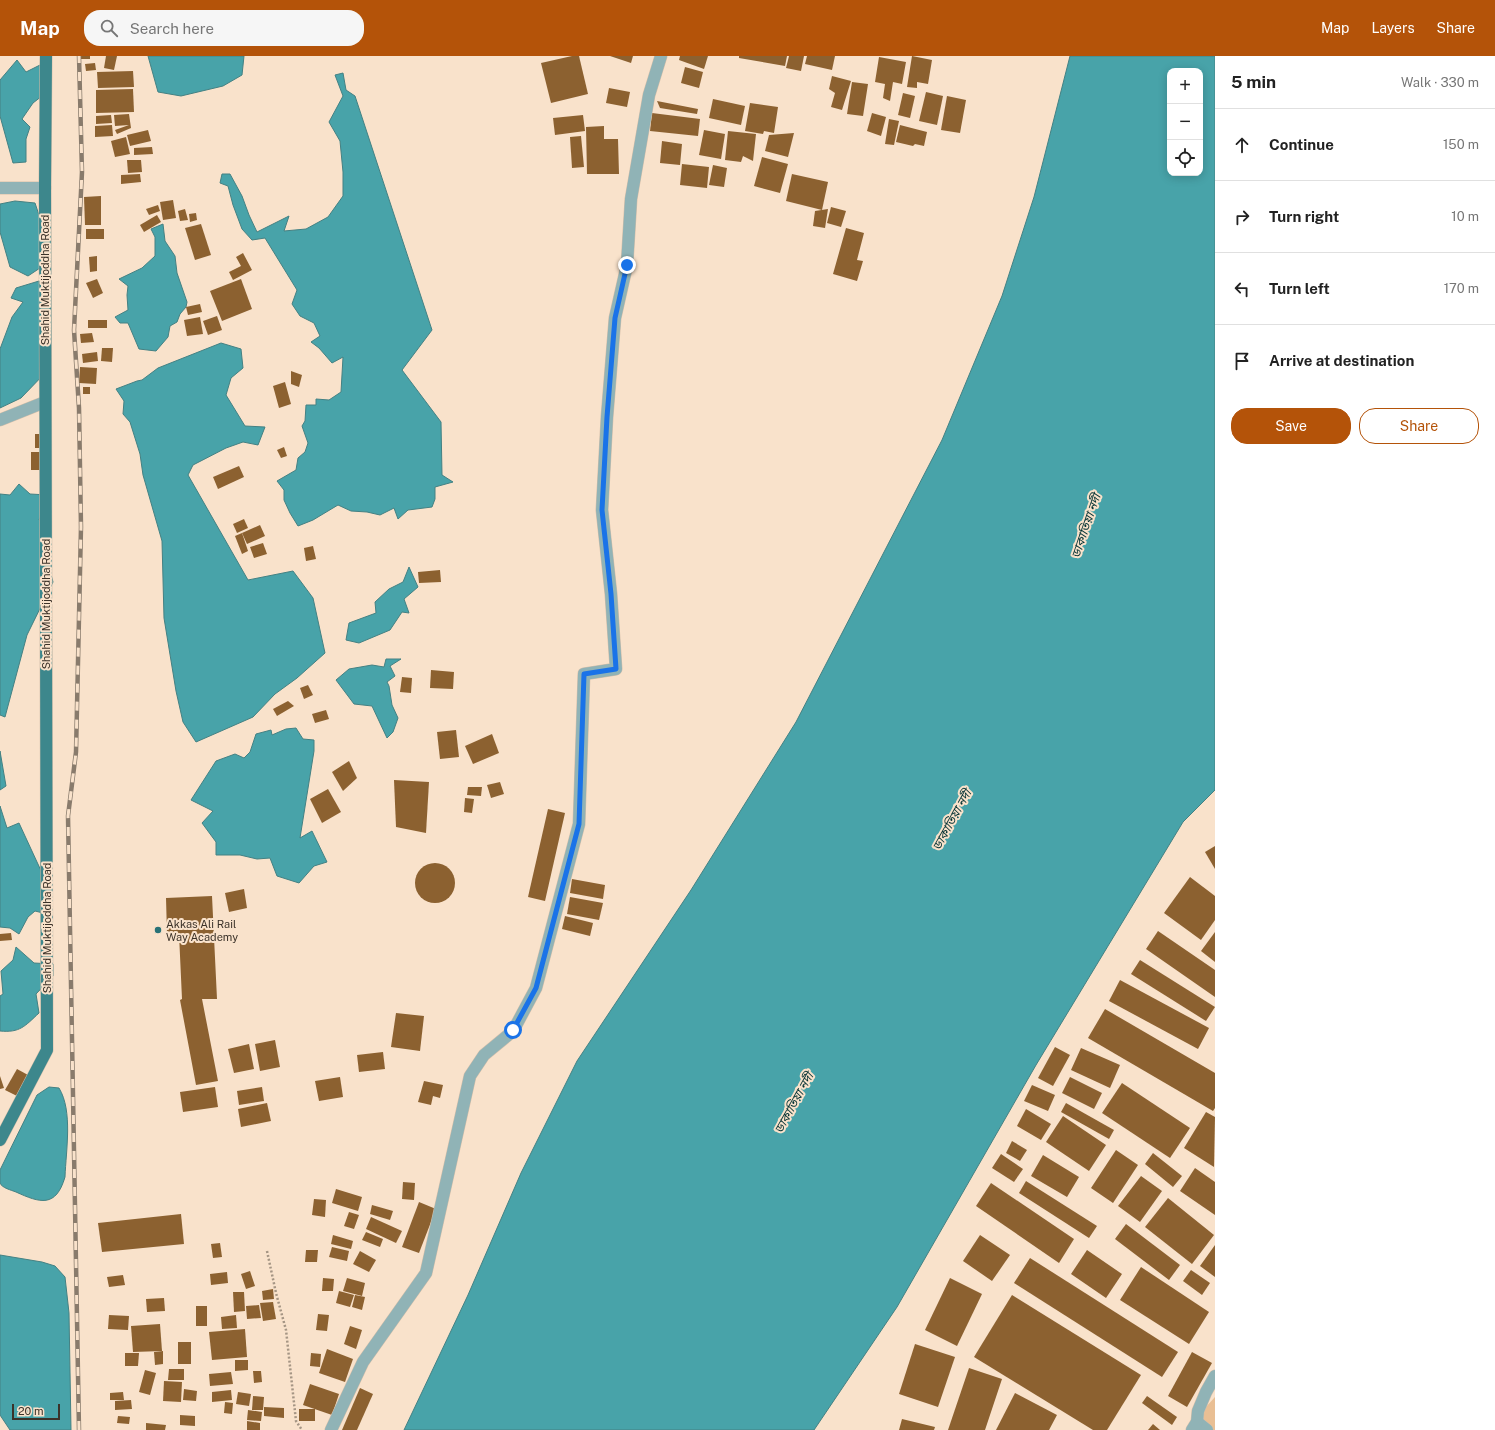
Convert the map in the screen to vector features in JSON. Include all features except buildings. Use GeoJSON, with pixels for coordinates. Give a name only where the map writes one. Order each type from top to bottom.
{"type":"FeatureCollection","features":[{"type":"Feature","properties":{"kind":"main road","name":"Shahid Muktijoddha Road"},"geometry":{"type":"LineString","coordinates":[[0,1140],[47,1050],[45,402],[46,56]]}},
{"type":"Feature","properties":{"kind":"street"},"geometry":{"type":"LineString","coordinates":[[331,1430],[363,1362],[426,1273],[470,1076],[484,1054],[513,1030],[536,988],[579,824],[584,674],[616,669],[611,594],[602,510],[607,417],[615,318],[627,265],[631,199],[649,96],[661,56]]}},
{"type":"Feature","properties":{"kind":"street"},"geometry":{"type":"LineString","coordinates":[[0,188],[45,188]]}},
{"type":"Feature","properties":{"kind":"street"},"geometry":{"type":"LineString","coordinates":[[0,420],[45,402]]}},
{"type":"Feature","properties":{"kind":"street"},"geometry":{"type":"LineString","coordinates":[[1207,1430],[1194,1426],[1198,1411],[1215,1376]]}},
{"type":"Feature","properties":{"kind":"path"},"geometry":{"type":"LineString","coordinates":[[267,1251],[286,1330],[296,1421],[302,1430]]}},
{"type":"Feature","properties":{"kind":"shaded area"},"geometry":{"type":"Polygon","coordinates":[[[1215,1397],[1215,1430],[1208,1430],[1195,1419],[1215,1397]]]}},
{"type":"Feature","properties":{"kind":"water"},"geometry":{"type":"Polygon","coordinates":[[[148,56],[244,56],[242,75],[223,86],[181,96],[158,92],[148,56]]]}},
{"type":"Feature","properties":{"kind":"water","name":"ডাকাতিয়া নদী"},"geometry":{"type":"Polygon","coordinates":[[[1070,56],[1215,56],[1215,790],[1183,822],[1036,1065],[897,1307],[814,1430],[404,1430],[468,1295],[521,1173],[577,1061],[691,890],[796,722],[942,440],[1002,296],[1034,197],[1070,56]]]}},
{"type":"Feature","properties":{"kind":"water"},"geometry":{"type":"Polygon","coordinates":[[[17,60],[26,72],[40,65],[49,80],[42,96],[33,103],[22,119],[30,127],[26,139],[26,162],[13,163],[0,116],[0,80],[17,60]]]}},
{"type":"Feature","properties":{"kind":"water"},"geometry":{"type":"Polygon","coordinates":[[[343,73],[346,90],[355,96],[432,330],[402,370],[441,422],[442,475],[453,482],[435,487],[435,499],[432,507],[408,510],[398,519],[394,508],[380,515],[351,511],[338,505],[313,520],[298,526],[284,500],[284,490],[277,481],[296,470],[298,458],[305,452],[308,443],[302,426],[305,421],[306,405],[316,405],[316,399],[329,400],[341,392],[343,357],[332,363],[319,348],[311,342],[320,336],[314,323],[300,316],[292,304],[297,290],[265,238],[252,240],[242,229],[228,186],[220,183],[222,174],[230,174],[242,196],[257,232],[289,216],[284,231],[306,229],[328,217],[343,196],[343,172],[340,141],[329,122],[343,96],[335,75],[343,73]]]}},
{"type":"Feature","properties":{"kind":"water"},"geometry":{"type":"Polygon","coordinates":[[[15,201],[35,203],[41,221],[46,264],[28,276],[10,267],[0,232],[0,204],[15,201]]]}},
{"type":"Feature","properties":{"kind":"water"},"geometry":{"type":"Polygon","coordinates":[[[163,224],[165,241],[175,256],[177,273],[187,302],[186,307],[180,314],[177,322],[170,326],[168,337],[156,351],[139,349],[128,323],[120,323],[115,317],[128,310],[128,286],[119,279],[142,268],[155,256],[155,237],[151,229],[163,224]]]}},
{"type":"Feature","properties":{"kind":"water"},"geometry":{"type":"Polygon","coordinates":[[[39,281],[48,370],[21,398],[0,408],[0,349],[12,317],[23,302],[11,298],[16,288],[39,281]]]}},
{"type":"Feature","properties":{"kind":"water"},"geometry":{"type":"Polygon","coordinates":[[[221,343],[241,349],[243,368],[231,378],[226,395],[245,426],[265,427],[258,445],[243,442],[226,448],[193,465],[188,475],[248,580],[293,571],[313,598],[325,653],[297,678],[275,694],[253,717],[196,742],[183,722],[176,691],[164,618],[162,541],[143,475],[140,454],[130,422],[123,414],[124,401],[116,389],[142,380],[158,368],[221,343]]]}},
{"type":"Feature","properties":{"kind":"water"},"geometry":{"type":"Polygon","coordinates":[[[19,484],[30,494],[48,495],[39,520],[47,523],[49,567],[53,582],[27,635],[5,717],[0,715],[0,494],[10,495],[19,484]]]}},
{"type":"Feature","properties":{"kind":"water"},"geometry":{"type":"Polygon","coordinates":[[[409,567],[418,587],[404,599],[409,613],[402,612],[390,630],[359,643],[346,640],[349,623],[376,613],[375,602],[389,589],[403,582],[409,567]]]}},
{"type":"Feature","properties":{"kind":"water"},"geometry":{"type":"Polygon","coordinates":[[[386,659],[401,659],[390,666],[395,676],[387,682],[392,705],[398,718],[393,732],[387,738],[372,706],[354,704],[336,680],[349,669],[372,665],[384,667],[386,659]]]}},
{"type":"Feature","properties":{"kind":"water"},"geometry":{"type":"Polygon","coordinates":[[[296,728],[303,739],[314,740],[314,751],[300,838],[312,831],[327,862],[314,866],[299,883],[277,876],[270,858],[257,859],[240,855],[216,855],[216,842],[202,823],[213,811],[191,800],[216,761],[235,754],[244,758],[250,752],[256,734],[271,730],[272,735],[286,729],[296,728]]]}},
{"type":"Feature","properties":{"kind":"water"},"geometry":{"type":"Polygon","coordinates":[[[0,751],[6,786],[0,790],[0,751]]]}},
{"type":"Feature","properties":{"kind":"water"},"geometry":{"type":"Polygon","coordinates":[[[0,806],[7,828],[19,823],[49,888],[51,915],[35,911],[28,917],[19,934],[10,928],[0,927],[0,806]]]}},
{"type":"Feature","properties":{"kind":"water"},"geometry":{"type":"Polygon","coordinates":[[[16,947],[34,963],[53,964],[53,976],[36,994],[39,1013],[22,1028],[13,1031],[0,1031],[0,996],[3,994],[1,971],[13,960],[16,947]]]}},
{"type":"Feature","properties":{"kind":"water"},"geometry":{"type":"Polygon","coordinates":[[[49,1087],[59,1088],[66,1108],[68,1131],[65,1177],[57,1194],[52,1198],[40,1200],[25,1196],[3,1186],[0,1183],[0,1170],[37,1095],[49,1087]]]}},
{"type":"Feature","properties":{"kind":"water"},"geometry":{"type":"Polygon","coordinates":[[[0,1255],[42,1262],[55,1266],[65,1277],[69,1313],[71,1430],[10,1430],[0,1415],[0,1255]]]}},
{"type":"Feature","properties":{"kind":"railway"},"geometry":{"type":"LineString","coordinates":[[79,56],[82,172],[74,330],[79,408],[81,527],[76,752],[68,816],[79,1430]]}},
{"type":"Feature","properties":{"kind":"place","name":"Akkas Ali Rail Way Academy"},"geometry":{"type":"Point","coordinates":[158,930]}},
{"type":"Feature","properties":{"kind":"route"},"geometry":{"type":"LineString","coordinates":[[513,1030],[536,988],[579,824],[584,674],[616,669],[611,594],[602,510],[607,417],[615,318],[627,265]]}}]}
